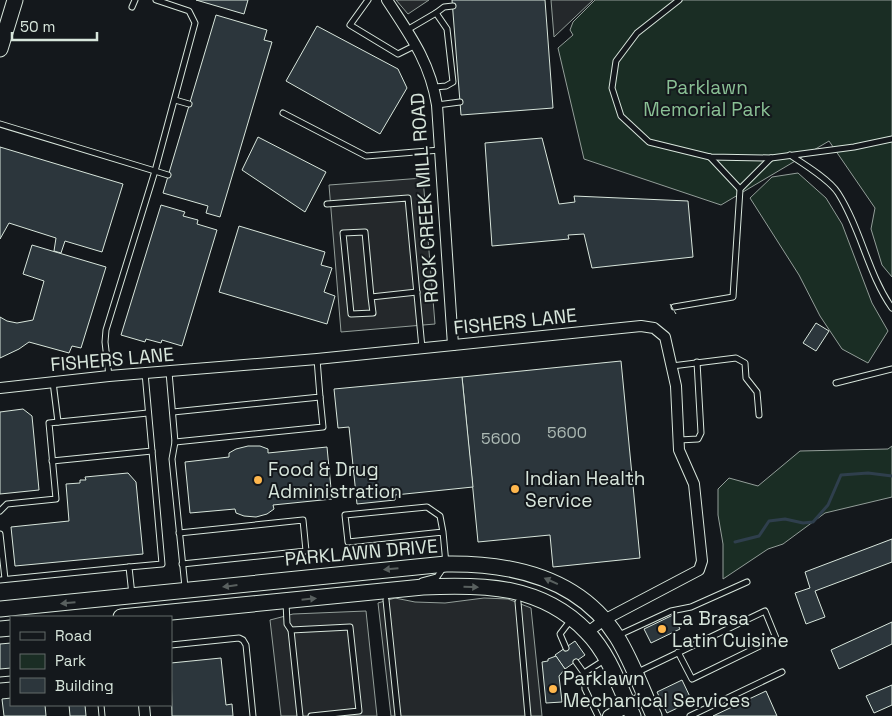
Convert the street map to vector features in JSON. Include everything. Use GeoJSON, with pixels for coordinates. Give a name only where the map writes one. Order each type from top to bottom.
{"type":"FeatureCollection","features":[{"type":"Feature","properties":{"kind":"main road"},"geometry":{"type":"LineString","coordinates":[[0,49],[15,0]]}},
{"type":"Feature","properties":{"kind":"main road","name":"PARKLAWN DRIVE"},"geometry":{"type":"LineString","coordinates":[[0,609],[446,564],[497,566],[529,572],[556,583],[569,606],[606,659],[630,711]]}},
{"type":"Feature","properties":{"kind":"main road","name":"PARKLAWN DRIVE"},"geometry":{"type":"LineString","coordinates":[[140,616],[397,589],[439,586],[507,588],[548,602],[569,606],[604,620],[616,636],[654,716]]}},
{"type":"Feature","properties":{"kind":"street","name":"ROCK CREEK MILL ROAD"},"geometry":{"type":"LineString","coordinates":[[387,0],[416,45],[435,87],[438,104],[453,345]]}},
{"type":"Feature","properties":{"kind":"street","name":"FISHERS LANE"},"geometry":{"type":"LineString","coordinates":[[0,388],[109,376],[317,359],[641,326],[654,328],[665,337],[672,366],[676,386],[679,450],[694,484],[702,561],[699,570],[604,620],[588,632]]}},
{"type":"Feature","properties":{"kind":"street"},"geometry":{"type":"LineString","coordinates":[[130,616],[132,597]]}},
{"type":"Feature","properties":{"kind":"street"},"geometry":{"type":"LineString","coordinates":[[609,716],[630,711],[646,697]]}},
{"type":"Feature","properties":{"kind":"lane"},"geometry":{"type":"LineString","coordinates":[[132,6],[134,0]]}},
{"type":"Feature","properties":{"kind":"lane"},"geometry":{"type":"LineString","coordinates":[[109,376],[105,342],[106,330],[155,171],[195,23],[189,11],[156,0]]}},
{"type":"Feature","properties":{"kind":"lane"},"geometry":{"type":"LineString","coordinates":[[368,0],[350,25],[398,54],[416,45]]}},
{"type":"Feature","properties":{"kind":"lane"},"geometry":{"type":"LineString","coordinates":[[679,0],[637,33],[616,61],[612,88],[621,116],[649,142],[710,158],[771,158],[854,148],[892,138]]}},
{"type":"Feature","properties":{"kind":"lane"},"geometry":{"type":"LineString","coordinates":[[407,30],[444,7],[453,6]]}},
{"type":"Feature","properties":{"kind":"lane"},"geometry":{"type":"LineString","coordinates":[[435,87],[446,86],[453,82],[447,29],[436,13]]}},
{"type":"Feature","properties":{"kind":"lane"},"geometry":{"type":"LineString","coordinates":[[175,100],[189,104]]}},
{"type":"Feature","properties":{"kind":"lane"},"geometry":{"type":"LineString","coordinates":[[438,104],[460,102]]}},
{"type":"Feature","properties":{"kind":"lane"},"geometry":{"type":"LineString","coordinates":[[283,114],[366,156],[440,150]]}},
{"type":"Feature","properties":{"kind":"lane"},"geometry":{"type":"LineString","coordinates":[[0,124],[168,175]]}},
{"type":"Feature","properties":{"kind":"lane"},"geometry":{"type":"LineString","coordinates":[[790,155],[814,171],[838,192],[855,227],[882,293],[892,308]]}},
{"type":"Feature","properties":{"kind":"lane"},"geometry":{"type":"LineString","coordinates":[[710,158],[740,188]]}},
{"type":"Feature","properties":{"kind":"lane"},"geometry":{"type":"LineString","coordinates":[[674,307],[733,297],[740,188],[771,158]]}},
{"type":"Feature","properties":{"kind":"lane"},"geometry":{"type":"LineString","coordinates":[[327,204],[408,198],[422,348]]}},
{"type":"Feature","properties":{"kind":"lane"},"geometry":{"type":"LineString","coordinates":[[365,232],[372,297],[373,313],[351,314],[343,234],[365,232]]}},
{"type":"Feature","properties":{"kind":"lane"},"geometry":{"type":"LineString","coordinates":[[372,297],[417,292]]}},
{"type":"Feature","properties":{"kind":"lane"},"geometry":{"type":"LineString","coordinates":[[672,366],[736,358],[745,363],[746,378],[757,392],[759,415]]}},
{"type":"Feature","properties":{"kind":"lane"},"geometry":{"type":"LineString","coordinates":[[175,442],[323,427],[317,359]]}},
{"type":"Feature","properties":{"kind":"lane"},"geometry":{"type":"LineString","coordinates":[[679,440],[698,438],[702,432],[697,362]]}},
{"type":"Feature","properties":{"kind":"lane"},"geometry":{"type":"LineString","coordinates":[[836,383],[892,370]]}},
{"type":"Feature","properties":{"kind":"lane"},"geometry":{"type":"LineString","coordinates":[[169,372],[175,442],[172,459],[185,591]]}},
{"type":"Feature","properties":{"kind":"lane"},"geometry":{"type":"LineString","coordinates":[[0,534],[3,580],[162,564],[144,373]]}},
{"type":"Feature","properties":{"kind":"lane"},"geometry":{"type":"LineString","coordinates":[[53,382],[58,422]]}},
{"type":"Feature","properties":{"kind":"lane"},"geometry":{"type":"LineString","coordinates":[[173,412],[320,397]]}},
{"type":"Feature","properties":{"kind":"lane"},"geometry":{"type":"LineString","coordinates":[[0,511],[7,504],[56,499],[49,423],[148,413]]}},
{"type":"Feature","properties":{"kind":"lane"},"geometry":{"type":"LineString","coordinates":[[52,461],[152,451]]}},
{"type":"Feature","properties":{"kind":"lane"},"geometry":{"type":"LineString","coordinates":[[397,589],[437,577],[446,564],[443,532],[440,516],[427,507],[345,515],[348,542],[443,532]]}},
{"type":"Feature","properties":{"kind":"lane"},"geometry":{"type":"LineString","coordinates":[[179,533],[303,520],[306,551],[182,564]]}},
{"type":"Feature","properties":{"kind":"lane"},"geometry":{"type":"LineString","coordinates":[[130,568],[132,597]]}},
{"type":"Feature","properties":{"kind":"lane"},"geometry":{"type":"LineString","coordinates":[[616,636],[671,611],[691,607],[747,582]]}},
{"type":"Feature","properties":{"kind":"lane"},"geometry":{"type":"LineString","coordinates":[[386,600],[398,716]]}},
{"type":"Feature","properties":{"kind":"lane"},"geometry":{"type":"LineString","coordinates":[[286,601],[287,624],[291,630],[300,716]]}},
{"type":"Feature","properties":{"kind":"lane"},"geometry":{"type":"LineString","coordinates":[[518,602],[528,716]]}},
{"type":"Feature","properties":{"kind":"lane"},"geometry":{"type":"LineString","coordinates":[[566,648],[560,634],[569,606]]}},
{"type":"Feature","properties":{"kind":"lane"},"geometry":{"type":"LineString","coordinates":[[634,673],[765,610],[776,638],[692,679],[678,652]]}},
{"type":"Feature","properties":{"kind":"lane"},"geometry":{"type":"LineString","coordinates":[[291,630],[350,627],[359,711],[311,716]]}},
{"type":"Feature","properties":{"kind":"lane"},"geometry":{"type":"LineString","coordinates":[[172,645],[239,638],[243,640],[246,645],[253,716]]}},
{"type":"Feature","properties":{"kind":"lane"},"geometry":{"type":"LineString","coordinates":[[584,673],[606,659]]}},
{"type":"Feature","properties":{"kind":"lane"},"geometry":{"type":"LineString","coordinates":[[576,662],[584,673],[585,689],[598,716]]}},
{"type":"Feature","properties":{"kind":"lane"},"geometry":{"type":"LineString","coordinates":[[690,716],[782,672]]}},
{"type":"Feature","properties":{"kind":"green space","name":"Parklawn Memorial Park"},"geometry":{"type":"Polygon","coordinates":[[[595,0],[892,0],[892,277],[882,265],[871,229],[875,208],[829,141],[721,205],[584,159],[558,48],[573,35],[570,30],[573,22],[595,0]]]}},
{"type":"Feature","properties":{"kind":"green space"},"geometry":{"type":"Polygon","coordinates":[[[798,173],[826,198],[842,224],[872,303],[888,331],[868,363],[842,349],[820,316],[799,275],[750,198],[772,177],[798,173]]]}},
{"type":"Feature","properties":{"kind":"green space"},"geometry":{"type":"Polygon","coordinates":[[[892,446],[892,497],[825,513],[783,544],[768,549],[723,579],[723,544],[718,515],[718,489],[729,478],[758,486],[800,451],[888,449],[892,446]]]}},
{"type":"Feature","properties":{"kind":"shaded area"},"geometry":{"type":"Polygon","coordinates":[[[396,0],[429,0],[408,14],[396,0]]]}},
{"type":"Feature","properties":{"kind":"shaded area"},"geometry":{"type":"Polygon","coordinates":[[[551,0],[593,0],[554,37],[551,0]]]}},
{"type":"Feature","properties":{"kind":"shaded area"},"geometry":{"type":"Polygon","coordinates":[[[423,178],[435,324],[341,332],[329,185],[423,178]]]}},
{"type":"Feature","properties":{"kind":"shaded area"},"geometry":{"type":"Polygon","coordinates":[[[395,598],[415,602],[445,603],[484,598],[508,599],[531,608],[542,716],[391,716],[378,603],[395,598]]]}},
{"type":"Feature","properties":{"kind":"shaded area"},"geometry":{"type":"Polygon","coordinates":[[[366,611],[377,716],[281,716],[270,620],[293,614],[366,611]]]}},
{"type":"Feature","properties":{"kind":"building"},"geometry":{"type":"Polygon","coordinates":[[[196,0],[248,0],[244,14],[196,0]]]}},
{"type":"Feature","properties":{"kind":"building"},"geometry":{"type":"Polygon","coordinates":[[[452,0],[545,0],[553,108],[461,115],[452,0]]]}},
{"type":"Feature","properties":{"kind":"building"},"geometry":{"type":"Polygon","coordinates":[[[216,15],[267,30],[264,40],[272,42],[220,217],[206,213],[208,206],[163,193],[216,15]]]}},
{"type":"Feature","properties":{"kind":"building"},"geometry":{"type":"Polygon","coordinates":[[[317,26],[398,69],[407,88],[380,134],[286,81],[317,26]]]}},
{"type":"Feature","properties":{"kind":"building"},"geometry":{"type":"Polygon","coordinates":[[[258,137],[326,172],[305,212],[242,170],[258,137]]]}},
{"type":"Feature","properties":{"kind":"building"},"geometry":{"type":"Polygon","coordinates":[[[542,138],[559,204],[575,202],[574,196],[688,201],[693,257],[592,268],[584,234],[568,235],[569,239],[492,246],[485,143],[542,138]]]}},
{"type":"Feature","properties":{"kind":"building"},"geometry":{"type":"Polygon","coordinates":[[[0,147],[123,184],[102,252],[65,241],[61,253],[54,251],[56,238],[9,223],[0,239],[0,147]]]}},
{"type":"Feature","properties":{"kind":"building"},"geometry":{"type":"Polygon","coordinates":[[[161,205],[185,212],[183,216],[198,220],[197,224],[217,230],[182,346],[162,340],[161,343],[146,339],[145,342],[121,335],[161,205]]]}},
{"type":"Feature","properties":{"kind":"building"},"geometry":{"type":"Polygon","coordinates":[[[239,226],[325,252],[321,265],[332,268],[324,292],[335,296],[327,324],[219,292],[239,226]]]}},
{"type":"Feature","properties":{"kind":"building"},"geometry":{"type":"Polygon","coordinates":[[[32,245],[106,267],[81,348],[72,346],[69,353],[29,342],[0,358],[0,317],[17,323],[33,320],[44,281],[23,274],[32,245]]]}},
{"type":"Feature","properties":{"kind":"building"},"geometry":{"type":"Polygon","coordinates":[[[816,323],[829,331],[816,351],[803,343],[816,323]]]}},
{"type":"Feature","properties":{"kind":"building"},"geometry":{"type":"Polygon","coordinates":[[[621,361],[640,558],[553,567],[550,535],[478,542],[462,377],[621,361]]]}},
{"type":"Feature","properties":{"kind":"building"},"geometry":{"type":"Polygon","coordinates":[[[462,377],[473,487],[395,495],[395,500],[357,504],[349,427],[338,428],[334,389],[462,377]]]}},
{"type":"Feature","properties":{"kind":"building"},"geometry":{"type":"Polygon","coordinates":[[[23,409],[32,416],[39,490],[0,494],[0,412],[23,409]]]}},
{"type":"Feature","properties":{"kind":"building","name":"Food & Drug Administration"},"geometry":{"type":"Polygon","coordinates":[[[248,446],[260,446],[268,449],[268,453],[327,447],[332,499],[273,505],[274,509],[267,514],[256,517],[236,513],[235,509],[190,513],[185,462],[229,457],[229,453],[248,446]]]}},
{"type":"Feature","properties":{"kind":"building"},"geometry":{"type":"Polygon","coordinates":[[[128,473],[136,482],[143,554],[15,566],[11,527],[69,521],[66,484],[80,483],[80,480],[86,480],[85,477],[128,473]]]}},
{"type":"Feature","properties":{"kind":"building"},"geometry":{"type":"Polygon","coordinates":[[[892,539],[892,562],[815,591],[825,617],[806,624],[795,593],[810,588],[805,572],[892,539]]]}},
{"type":"Feature","properties":{"kind":"building","name":"La Brasa Latin Cuisine"},"geometry":{"type":"Polygon","coordinates":[[[673,615],[680,629],[651,643],[644,629],[673,615]]]}},
{"type":"Feature","properties":{"kind":"building"},"geometry":{"type":"Polygon","coordinates":[[[892,622],[892,644],[839,669],[831,650],[892,622]]]}},
{"type":"Feature","properties":{"kind":"building"},"geometry":{"type":"Polygon","coordinates":[[[575,641],[585,655],[565,669],[555,655],[575,641]]]}},
{"type":"Feature","properties":{"kind":"building"},"geometry":{"type":"Polygon","coordinates":[[[10,643],[10,668],[0,669],[0,644],[10,643]]]}},
{"type":"Feature","properties":{"kind":"building","name":"Parklawn Mechanical Services"},"geometry":{"type":"Polygon","coordinates":[[[556,656],[565,669],[559,676],[562,702],[546,703],[542,662],[556,656]]]}},
{"type":"Feature","properties":{"kind":"building"},"geometry":{"type":"Polygon","coordinates":[[[221,658],[226,705],[232,704],[233,716],[172,716],[172,663],[221,658]]]}},
{"type":"Feature","properties":{"kind":"building"},"geometry":{"type":"Polygon","coordinates":[[[682,680],[692,701],[667,713],[657,692],[682,680]]]}},
{"type":"Feature","properties":{"kind":"building"},"geometry":{"type":"Polygon","coordinates":[[[892,685],[892,705],[874,713],[866,696],[892,685]]]}},
{"type":"Feature","properties":{"kind":"building"},"geometry":{"type":"Polygon","coordinates":[[[766,691],[777,716],[713,716],[766,691]]]}},
{"type":"Feature","properties":{"kind":"building"},"geometry":{"type":"Polygon","coordinates":[[[10,698],[10,706],[45,706],[46,716],[4,716],[2,699],[10,698]]]}},
{"type":"Feature","properties":{"kind":"building"},"geometry":{"type":"Polygon","coordinates":[[[69,706],[85,706],[86,716],[70,716],[69,706]]]}},
{"type":"Feature","properties":{"kind":"waterway"},"geometry":{"type":"LineString","coordinates":[[735,542],[759,536],[769,521],[785,519],[803,523],[813,522],[828,505],[841,475],[868,473],[892,476]]}},
{"type":"Feature","properties":{"kind":"fence"},"geometry":{"type":"LineString","coordinates":[[670,304],[676,314]]}},
{"type":"Feature","properties":{"kind":"place","name":"Food & Drug Administration"},"geometry":{"type":"Point","coordinates":[258,480]}},
{"type":"Feature","properties":{"kind":"place","name":"Indian Health Service"},"geometry":{"type":"Point","coordinates":[515,489]}},
{"type":"Feature","properties":{"kind":"place","name":"La Brasa Latin Cuisine"},"geometry":{"type":"Point","coordinates":[662,629]}},
{"type":"Feature","properties":{"kind":"place","name":"Parklawn Mechanical Services"},"geometry":{"type":"Point","coordinates":[553,689]}}]}
